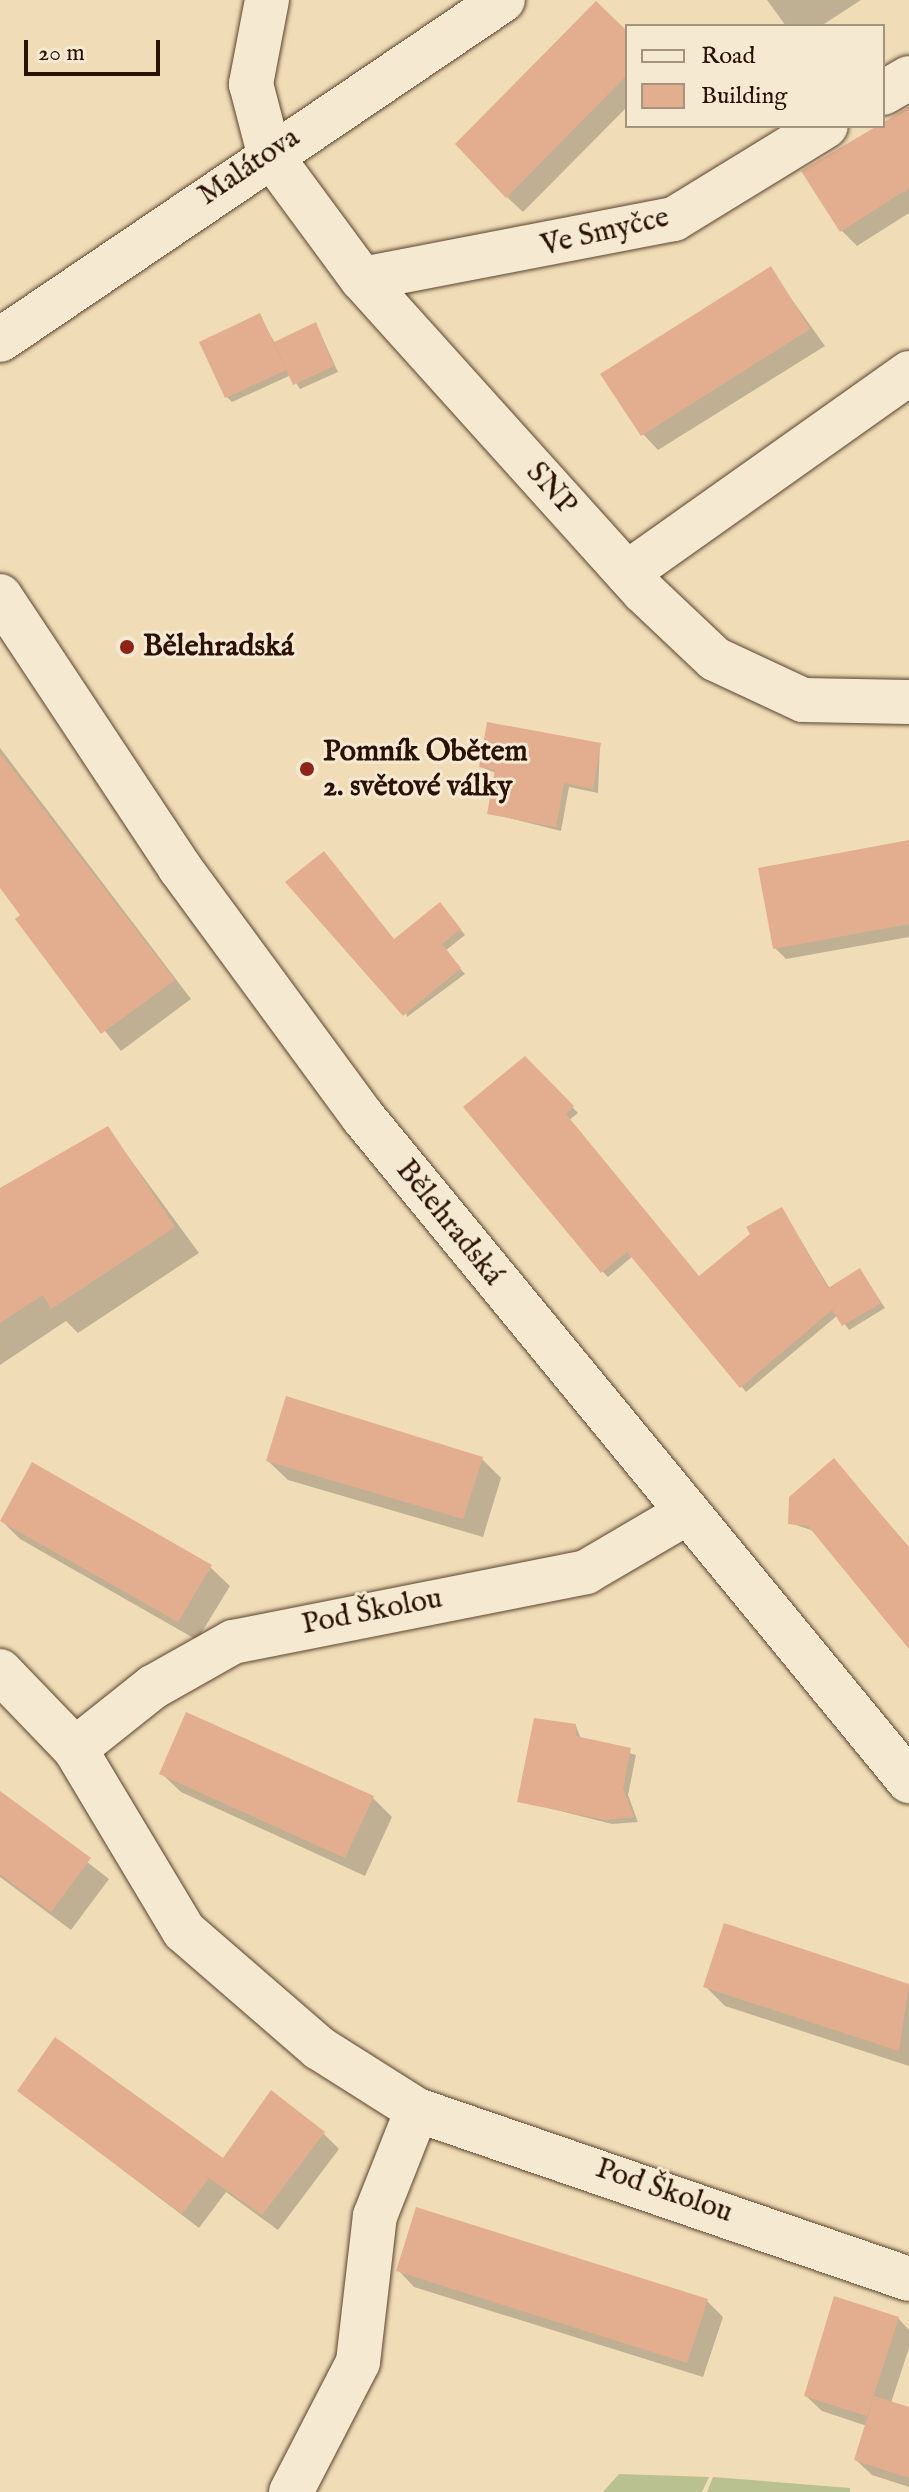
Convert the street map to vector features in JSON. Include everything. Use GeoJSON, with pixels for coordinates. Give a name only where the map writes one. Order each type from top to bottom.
{"type":"FeatureCollection","features":[{"type":"Feature","properties":{"kind":"street"},"geometry":{"type":"LineString","coordinates":[[267,0],[251,84],[269,153]]}},
{"type":"Feature","properties":{"kind":"street","name":"Malátova"},"geometry":{"type":"LineString","coordinates":[[0,340],[269,153],[503,0]]}},
{"type":"Feature","properties":{"kind":"street"},"geometry":{"type":"LineString","coordinates":[[885,92],[909,78]]}},
{"type":"Feature","properties":{"kind":"street","name":"Ve Smyčce"},"geometry":{"type":"LineString","coordinates":[[362,279],[674,219],[823,128]]}},
{"type":"Feature","properties":{"kind":"street","name":"SNP"},"geometry":{"type":"LineString","coordinates":[[269,153],[362,279],[627,573],[715,659],[803,700],[909,702]]}},
{"type":"Feature","properties":{"kind":"street"},"geometry":{"type":"LineString","coordinates":[[627,573],[900,380]]}},
{"type":"Feature","properties":{"kind":"street","name":"Bělehradská"},"geometry":{"type":"LineString","coordinates":[[0,596],[180,868],[363,1117],[685,1514],[909,1781]]}},
{"type":"Feature","properties":{"kind":"street","name":"Pod Školou"},"geometry":{"type":"LineString","coordinates":[[75,1749],[153,1687],[233,1642],[586,1572],[685,1514]]}},
{"type":"Feature","properties":{"kind":"street","name":"Pod Školou"},"geometry":{"type":"LineString","coordinates":[[0,1671],[75,1749],[184,1931],[319,2048],[417,2110],[909,2279]]}},
{"type":"Feature","properties":{"kind":"street"},"geometry":{"type":"LineString","coordinates":[[291,2492],[358,2362],[375,2216],[417,2110]]}},
{"type":"Feature","properties":{"kind":"green space"},"geometry":{"type":"Polygon","coordinates":[[[619,2474],[709,2477],[702,2492],[603,2492],[619,2474]]]}},
{"type":"Feature","properties":{"kind":"green space"},"geometry":{"type":"Polygon","coordinates":[[[713,2477],[850,2488],[850,2492],[707,2492],[713,2477]]]}},
{"type":"Feature","properties":{"kind":"building"},"geometry":{"type":"Polygon","coordinates":[[[596,1],[625,29],[625,77],[506,198],[455,144],[596,1]]]}},
{"type":"Feature","properties":{"kind":"building"},"geometry":{"type":"Polygon","coordinates":[[[909,107],[909,188],[840,232],[801,171],[874,128],[885,128],[885,121],[909,107]]]}},
{"type":"Feature","properties":{"kind":"building"},"geometry":{"type":"Polygon","coordinates":[[[771,266],[810,329],[641,436],[600,374],[771,266]]]}},
{"type":"Feature","properties":{"kind":"building"},"geometry":{"type":"Polygon","coordinates":[[[260,313],[286,370],[225,398],[199,342],[260,313]]]}},
{"type":"Feature","properties":{"kind":"building"},"geometry":{"type":"Polygon","coordinates":[[[316,322],[334,366],[293,385],[274,342],[316,322]]]}},
{"type":"Feature","properties":{"kind":"building"},"geometry":{"type":"Polygon","coordinates":[[[487,722],[601,743],[593,789],[564,783],[556,827],[487,814],[495,770],[479,767],[487,722]]]}},
{"type":"Feature","properties":{"kind":"building"},"geometry":{"type":"Polygon","coordinates":[[[0,753],[175,980],[101,1034],[15,919],[20,915],[0,888],[0,753]]]}},
{"type":"Feature","properties":{"kind":"building"},"geometry":{"type":"Polygon","coordinates":[[[909,840],[909,924],[773,949],[758,868],[909,840]]]}},
{"type":"Feature","properties":{"kind":"building"},"geometry":{"type":"Polygon","coordinates":[[[324,851],[394,939],[440,902],[461,929],[442,944],[461,968],[403,1016],[285,882],[324,851]]]}},
{"type":"Feature","properties":{"kind":"building"},"geometry":{"type":"Polygon","coordinates":[[[525,1056],[574,1106],[566,1114],[699,1276],[750,1234],[746,1227],[782,1207],[828,1288],[860,1268],[881,1303],[842,1326],[832,1310],[740,1388],[627,1252],[601,1273],[463,1107],[525,1056]]]}},
{"type":"Feature","properties":{"kind":"building"},"geometry":{"type":"Polygon","coordinates":[[[108,1126],[175,1227],[51,1309],[43,1295],[0,1323],[0,1188],[108,1126]]]}},
{"type":"Feature","properties":{"kind":"building"},"geometry":{"type":"Polygon","coordinates":[[[286,1396],[483,1457],[463,1519],[266,1461],[286,1396]]]}},
{"type":"Feature","properties":{"kind":"building"},"geometry":{"type":"Polygon","coordinates":[[[834,1458],[909,1548],[909,1649],[808,1526],[788,1524],[789,1497],[834,1458]]]}},
{"type":"Feature","properties":{"kind":"building"},"geometry":{"type":"Polygon","coordinates":[[[32,1462],[212,1565],[178,1622],[0,1521],[32,1462]]]}},
{"type":"Feature","properties":{"kind":"building"},"geometry":{"type":"Polygon","coordinates":[[[186,1712],[374,1796],[345,1858],[159,1774],[186,1712]]]}},
{"type":"Feature","properties":{"kind":"building"},"geometry":{"type":"Polygon","coordinates":[[[534,1718],[576,1724],[576,1736],[631,1748],[623,1788],[634,1817],[606,1820],[517,1802],[534,1718]]]}},
{"type":"Feature","properties":{"kind":"building"},"geometry":{"type":"Polygon","coordinates":[[[0,1791],[91,1858],[51,1912],[0,1874],[0,1791]]]}},
{"type":"Feature","properties":{"kind":"building"},"geometry":{"type":"Polygon","coordinates":[[[724,1923],[909,1984],[899,2051],[703,1987],[724,1923]]]}},
{"type":"Feature","properties":{"kind":"building"},"geometry":{"type":"Polygon","coordinates":[[[55,2037],[223,2158],[271,2090],[325,2132],[262,2215],[209,2178],[182,2214],[17,2091],[55,2037]]]}},
{"type":"Feature","properties":{"kind":"building"},"geometry":{"type":"Polygon","coordinates":[[[416,2207],[708,2299],[687,2363],[396,2271],[416,2207]]]}},
{"type":"Feature","properties":{"kind":"building"},"geometry":{"type":"Polygon","coordinates":[[[834,2296],[899,2317],[867,2416],[804,2396],[834,2296]]]}},
{"type":"Feature","properties":{"kind":"building"},"geometry":{"type":"Polygon","coordinates":[[[874,2396],[909,2407],[909,2478],[854,2460],[874,2396]]]}},
{"type":"Feature","properties":{"kind":"place","name":"Bělehradská"},"geometry":{"type":"Point","coordinates":[127,647]}},
{"type":"Feature","properties":{"kind":"place","name":"Pomník Obětem 2. světové války"},"geometry":{"type":"Point","coordinates":[307,769]}}]}
